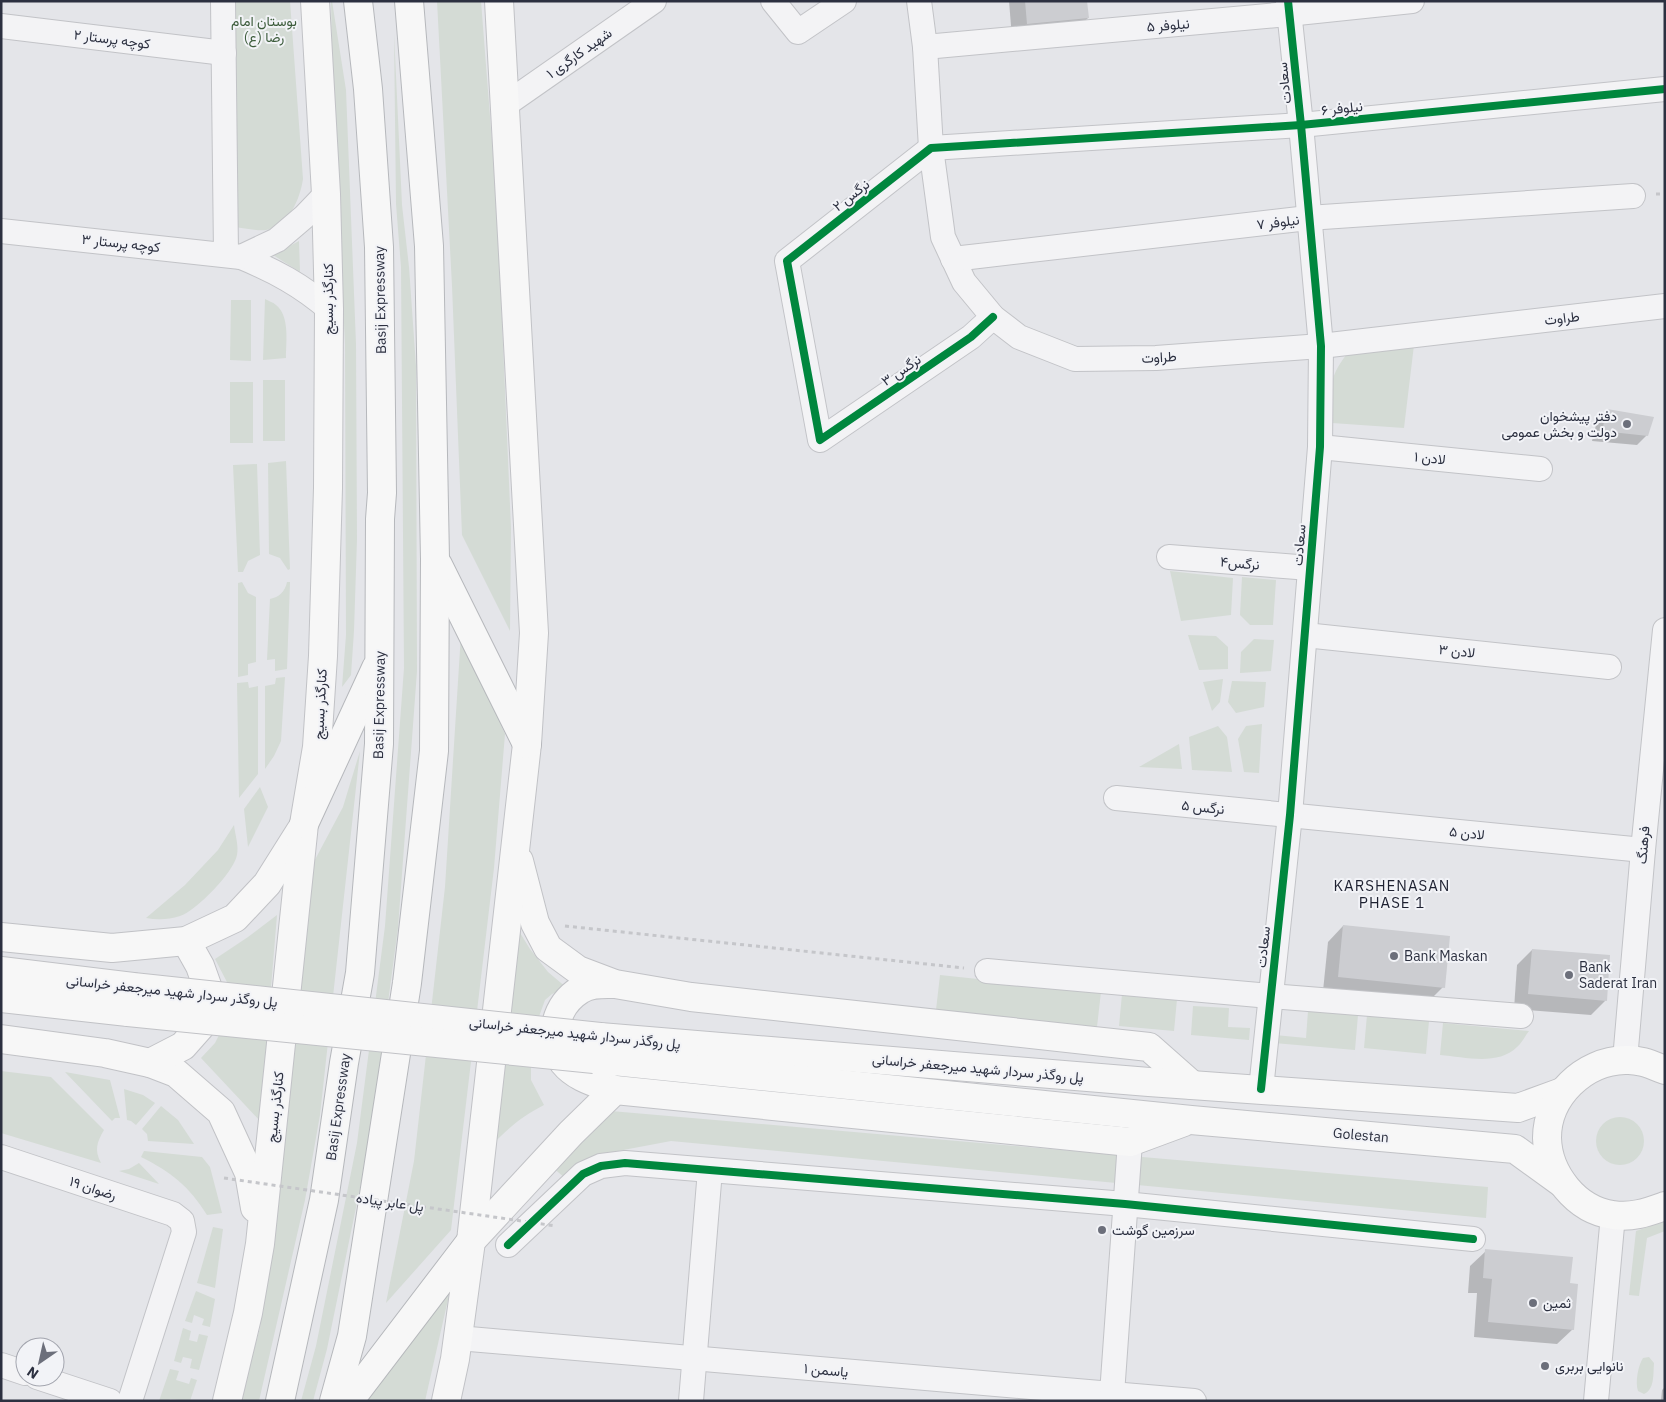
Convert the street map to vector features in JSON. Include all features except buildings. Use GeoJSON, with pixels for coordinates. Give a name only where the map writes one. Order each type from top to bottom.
{"type":"FeatureCollection","features":[{"type":"Feature","properties":{"kind":"main road","name":"کنارگذر بسیج"},"geometry":{"type":"LineString","coordinates":[[227,1401],[248,1313],[260,1244],[304,824],[317,748],[323,656],[328,488],[329,309],[326,194],[315,1]]}},
{"type":"Feature","properties":{"kind":"main road","name":"Basij Expressway"},"geometry":{"type":"LineString","coordinates":[[280,1401],[324,1200],[344,1063],[360,973],[379,744],[380,519],[382,493],[379,247],[368,89],[358,1]]}},
{"type":"Feature","properties":{"kind":"main road"},"geometry":{"type":"LineString","coordinates":[[446,1401],[458,1338],[471,1241],[527,744],[534,633],[499,1]]}},
{"type":"Feature","properties":{"kind":"main road"},"geometry":{"type":"LineString","coordinates":[[334,1401],[352,1336],[407,983],[434,751],[435,559],[428,246],[409,2]]}},
{"type":"Feature","properties":{"kind":"main road"},"geometry":{"type":"LineString","coordinates":[[435,559],[527,744]]}},
{"type":"Feature","properties":{"kind":"main road"},"geometry":{"type":"LineString","coordinates":[[1,937],[112,948],[186,941],[235,918],[267,884],[304,824],[380,658]]}},
{"type":"Feature","properties":{"kind":"main road"},"geometry":{"type":"LineString","coordinates":[[515,844],[534,923],[548,948],[578,970],[615,984]]}},
{"type":"Feature","properties":{"kind":"main road"},"geometry":{"type":"LineString","coordinates":[[150,1063],[183,1046],[206,1020],[210,994],[200,966],[186,941]]}},
{"type":"Feature","properties":{"kind":"main road","name":"پل روگذر سردار شهید میرجعفر خراسانی"},"geometry":{"type":"LineString","coordinates":[[1,971],[131,999]]}},
{"type":"Feature","properties":{"kind":"main road"},"geometry":{"type":"LineString","coordinates":[[1191,1120],[1130,1142],[615,1090],[577,1075],[564,1063],[557,1048],[554,1030],[558,1014],[568,999],[582,988],[598,984],[615,984],[691,997],[1149,1047],[1192,1085],[1518,1108],[1562,1092]]}},
{"type":"Feature","properties":{"kind":"main road","name":"پل روگذر سردار شهید میرجعفر خراسانی"},"geometry":{"type":"LineString","coordinates":[[1,998],[131,999],[597,1048],[1149,1116]]}},
{"type":"Feature","properties":{"kind":"main road"},"geometry":{"type":"LineString","coordinates":[[1,1040],[105,1053],[150,1063],[176,1073],[221,1112],[249,1173],[260,1244]]}},
{"type":"Feature","properties":{"kind":"main road","name":"پل روگذر سردار شهید میرجعفر خراسانی"},"geometry":{"type":"LineString","coordinates":[[597,1048],[1192,1085]]}},
{"type":"Feature","properties":{"kind":"main road"},"geometry":{"type":"LineString","coordinates":[[1665,1070],[1646,1062],[1625,1060],[1601,1064],[1579,1075],[1562,1092],[1551,1114],[1547,1137],[1551,1161],[1562,1183],[1576,1198],[1594,1209],[1613,1215],[1640,1215],[1665,1206]]}},
{"type":"Feature","properties":{"kind":"main road"},"geometry":{"type":"LineString","coordinates":[[349,1401],[471,1241],[571,1133],[615,1090]]}},
{"type":"Feature","properties":{"kind":"main road","name":"Golestan"},"geometry":{"type":"LineString","coordinates":[[1149,1116],[1515,1149],[1562,1183]]}},
{"type":"Feature","properties":{"kind":"street"},"geometry":{"type":"LineString","coordinates":[[223,1],[233,256],[277,240],[304,217],[326,194]]}},
{"type":"Feature","properties":{"kind":"street","name":"شهید کارگری ۱"},"geometry":{"type":"LineString","coordinates":[[505,105],[654,1]]}},
{"type":"Feature","properties":{"kind":"street"},"geometry":{"type":"LineString","coordinates":[[773,1],[798,32],[844,1]]}},
{"type":"Feature","properties":{"kind":"street","name":"طراوت"},"geometry":{"type":"LineString","coordinates":[[919,1],[925,47],[931,148],[943,237],[964,282],[993,317],[1019,337],[1075,359],[1156,358],[1320,346],[1665,306]]}},
{"type":"Feature","properties":{"kind":"street","name":"نیلوفر ۵"},"geometry":{"type":"LineString","coordinates":[[925,47],[1288,8],[1412,1]]}},
{"type":"Feature","properties":{"kind":"street","name":"سعادت"},"geometry":{"type":"LineString","coordinates":[[1261,1089],[1290,815],[1320,447],[1320,346],[1301,124],[1288,8]]}},
{"type":"Feature","properties":{"kind":"street","name":"کوچه پرستار ۲"},"geometry":{"type":"LineString","coordinates":[[1,26],[224,53]]}},
{"type":"Feature","properties":{"kind":"street","name":"نیلوفر ۶"},"geometry":{"type":"LineString","coordinates":[[931,148],[1301,124],[1665,89]]}},
{"type":"Feature","properties":{"kind":"street","name":"نرگس ۲"},"geometry":{"type":"LineString","coordinates":[[820,440],[786,261],[931,148]]}},
{"type":"Feature","properties":{"kind":"street","name":"نیلوفر ۷"},"geometry":{"type":"LineString","coordinates":[[953,259],[1308,218],[1633,196]]}},
{"type":"Feature","properties":{"kind":"street","name":"کوچه پرستار ۳"},"geometry":{"type":"LineString","coordinates":[[1,230],[233,256],[271,269],[291,280],[329,309]]}},
{"type":"Feature","properties":{"kind":"street","name":"نرگس ۳"},"geometry":{"type":"LineString","coordinates":[[820,440],[971,337],[993,317]]}},
{"type":"Feature","properties":{"kind":"street","name":"لادن ۱"},"geometry":{"type":"LineString","coordinates":[[1320,447],[1540,468]]}},
{"type":"Feature","properties":{"kind":"street","name":"نرگس۴"},"geometry":{"type":"LineString","coordinates":[[1169,557],[1310,568]]}},
{"type":"Feature","properties":{"kind":"street","name":"فرهنگ"},"geometry":{"type":"LineString","coordinates":[[1625,1060],[1643,850],[1665,630]]}},
{"type":"Feature","properties":{"kind":"street","name":"لادن ۳"},"geometry":{"type":"LineString","coordinates":[[1305,635],[1609,667]]}},
{"type":"Feature","properties":{"kind":"street","name":"نرگس ۵"},"geometry":{"type":"LineString","coordinates":[[1116,798],[1290,815]]}},
{"type":"Feature","properties":{"kind":"street","name":"لادن ۵"},"geometry":{"type":"LineString","coordinates":[[1290,815],[1643,850]]}},
{"type":"Feature","properties":{"kind":"street"},"geometry":{"type":"LineString","coordinates":[[987,971],[1522,1016]]}},
{"type":"Feature","properties":{"kind":"street"},"geometry":{"type":"LineString","coordinates":[[1112,1394],[1130,1142]]}},
{"type":"Feature","properties":{"kind":"street","name":"رضوان ۱۹"},"geometry":{"type":"LineString","coordinates":[[1,1158],[174,1214],[182,1222],[184,1232],[130,1401]]}},
{"type":"Feature","properties":{"kind":"street"},"geometry":{"type":"LineString","coordinates":[[508,1245],[583,1174],[601,1166],[625,1163],[1125,1204],[1473,1239]]}},
{"type":"Feature","properties":{"kind":"street"},"geometry":{"type":"LineString","coordinates":[[691,1401],[710,1170]]}},
{"type":"Feature","properties":{"kind":"street"},"geometry":{"type":"LineString","coordinates":[[1596,1401],[1613,1215]]}},
{"type":"Feature","properties":{"kind":"street","name":"یاسمن ۱"},"geometry":{"type":"LineString","coordinates":[[458,1338],[695,1358],[998,1393],[1112,1394],[1194,1401]]}},
{"type":"Feature","properties":{"kind":"street"},"geometry":{"type":"LineString","coordinates":[[1,1365],[15,1370]]}},
{"type":"Feature","properties":{"kind":"street"},"geometry":{"type":"LineString","coordinates":[[65,1386],[110,1401]]}},
{"type":"Feature","properties":{"kind":"path"},"geometry":{"type":"LineString","coordinates":[[534,923],[987,971]]}},
{"type":"Feature","properties":{"kind":"green space","name":"بوستان امام رضا (ع)"},"geometry":{"type":"Polygon","coordinates":[[[232,1],[290,1],[303,179],[296,203],[287,217],[281,223],[266,230],[235,227],[232,1]]]}},
{"type":"Feature","properties":{"kind":"green space"},"geometry":{"type":"Polygon","coordinates":[[[331,1],[346,90],[356,344],[357,539],[354,631],[351,675],[342,687],[346,635],[345,344],[333,101],[331,1]]]}},
{"type":"Feature","properties":{"kind":"green space"},"geometry":{"type":"Polygon","coordinates":[[[437,1],[481,1],[497,206],[511,528],[510,631],[462,535],[452,286],[437,1]]]}},
{"type":"Feature","properties":{"kind":"green space"},"geometry":{"type":"Polygon","coordinates":[[[394,33],[402,205],[409,267],[416,366],[417,671],[398,928],[369,1144],[327,1349],[313,1401],[301,1401],[316,1346],[357,1143],[385,926],[404,668],[401,267],[396,204],[394,33]]]}},
{"type":"Feature","properties":{"kind":"green space"},"geometry":{"type":"Polygon","coordinates":[[[299,241],[300,272],[273,255],[299,241]]]}},
{"type":"Feature","properties":{"kind":"green space"},"geometry":{"type":"Polygon","coordinates":[[[265,299],[276,305],[283,316],[286,330],[286,358],[263,360],[265,299]]]}},
{"type":"Feature","properties":{"kind":"green space"},"geometry":{"type":"Polygon","coordinates":[[[231,300],[251,300],[251,361],[230,360],[231,300]]]}},
{"type":"Feature","properties":{"kind":"green space"},"geometry":{"type":"Polygon","coordinates":[[[1414,345],[1404,428],[1332,423],[1331,387],[1336,371],[1347,354],[1414,345]]]}},
{"type":"Feature","properties":{"kind":"green space"},"geometry":{"type":"Polygon","coordinates":[[[263,380],[285,380],[285,441],[263,441],[263,380]]]}},
{"type":"Feature","properties":{"kind":"green space"},"geometry":{"type":"Polygon","coordinates":[[[230,382],[253,382],[253,443],[230,443],[230,382]]]}},
{"type":"Feature","properties":{"kind":"green space"},"geometry":{"type":"Polygon","coordinates":[[[286,461],[290,569],[288,570],[280,558],[269,554],[268,463],[286,461]]]}},
{"type":"Feature","properties":{"kind":"green space"},"geometry":{"type":"Polygon","coordinates":[[[257,464],[260,555],[248,561],[243,572],[238,572],[233,465],[257,464]]]}},
{"type":"Feature","properties":{"kind":"green space"},"geometry":{"type":"Polygon","coordinates":[[[1170,571],[1233,578],[1231,615],[1181,621],[1170,571]]]}},
{"type":"Feature","properties":{"kind":"green space"},"geometry":{"type":"Polygon","coordinates":[[[1242,577],[1276,580],[1273,625],[1250,625],[1240,615],[1242,577]]]}},
{"type":"Feature","properties":{"kind":"green space"},"geometry":{"type":"Polygon","coordinates":[[[242,582],[248,593],[256,597],[256,662],[248,664],[248,675],[238,677],[238,583],[242,582]]]}},
{"type":"Feature","properties":{"kind":"green space"},"geometry":{"type":"Polygon","coordinates":[[[287,582],[290,582],[287,669],[275,671],[275,659],[267,660],[270,599],[281,594],[287,582]]]}},
{"type":"Feature","properties":{"kind":"green space"},"geometry":{"type":"Polygon","coordinates":[[[461,634],[505,734],[494,868],[451,1230],[386,1303],[414,1161],[445,887],[461,634]]]}},
{"type":"Feature","properties":{"kind":"green space"},"geometry":{"type":"Polygon","coordinates":[[[1188,635],[1216,636],[1228,647],[1228,669],[1199,670],[1188,635]]]}},
{"type":"Feature","properties":{"kind":"green space"},"geometry":{"type":"Polygon","coordinates":[[[1254,639],[1274,640],[1271,671],[1240,673],[1241,652],[1254,639]]]}},
{"type":"Feature","properties":{"kind":"green space"},"geometry":{"type":"Polygon","coordinates":[[[285,677],[281,741],[265,769],[265,686],[275,684],[276,678],[285,677]]]}},
{"type":"Feature","properties":{"kind":"green space"},"geometry":{"type":"Polygon","coordinates":[[[1223,679],[1220,702],[1212,711],[1203,682],[1223,679]]]}},
{"type":"Feature","properties":{"kind":"green space"},"geometry":{"type":"Polygon","coordinates":[[[1232,681],[1266,682],[1264,707],[1236,713],[1228,702],[1232,681]]]}},
{"type":"Feature","properties":{"kind":"green space"},"geometry":{"type":"Polygon","coordinates":[[[248,682],[249,688],[258,686],[258,774],[239,798],[237,683],[248,682]]]}},
{"type":"Feature","properties":{"kind":"green space"},"geometry":{"type":"Polygon","coordinates":[[[1262,724],[1259,773],[1244,772],[1238,739],[1246,726],[1262,724]]]}},
{"type":"Feature","properties":{"kind":"green space"},"geometry":{"type":"Polygon","coordinates":[[[1218,726],[1227,737],[1232,772],[1192,770],[1189,737],[1218,726]]]}},
{"type":"Feature","properties":{"kind":"green space"},"geometry":{"type":"Polygon","coordinates":[[[1179,744],[1182,769],[1139,767],[1179,744]]]}},
{"type":"Feature","properties":{"kind":"green space"},"geometry":{"type":"Polygon","coordinates":[[[360,751],[320,1115],[305,1200],[259,1401],[240,1401],[260,1328],[284,1136],[309,871],[343,807],[360,751]]]}},
{"type":"Feature","properties":{"kind":"green space"},"geometry":{"type":"Polygon","coordinates":[[[260,787],[268,807],[248,847],[244,809],[260,787]]]}},
{"type":"Feature","properties":{"kind":"green space"},"geometry":{"type":"Polygon","coordinates":[[[234,825],[237,855],[229,871],[213,890],[195,907],[180,916],[163,919],[146,918],[185,885],[218,850],[234,825]]]}},
{"type":"Feature","properties":{"kind":"green space"},"geometry":{"type":"Polygon","coordinates":[[[277,915],[260,1121],[201,1058],[215,1043],[231,1011],[228,984],[215,959],[277,915]]]}},
{"type":"Feature","properties":{"kind":"green space"},"geometry":{"type":"Polygon","coordinates":[[[517,928],[548,972],[567,988],[552,994],[545,1000],[531,1039],[531,1080],[544,1105],[515,1124],[489,1148],[517,928]]]}},
{"type":"Feature","properties":{"kind":"green space"},"geometry":{"type":"Polygon","coordinates":[[[940,975],[1101,992],[1097,1027],[936,1010],[940,975]]]}},
{"type":"Feature","properties":{"kind":"green space"},"geometry":{"type":"Polygon","coordinates":[[[1122,994],[1177,999],[1174,1031],[1119,1026],[1122,994]]]}},
{"type":"Feature","properties":{"kind":"green space"},"geometry":{"type":"Polygon","coordinates":[[[1193,1006],[1229,1008],[1228,1027],[1250,1028],[1249,1040],[1191,1035],[1193,1006]]]}},
{"type":"Feature","properties":{"kind":"green space"},"geometry":{"type":"Polygon","coordinates":[[[1308,1011],[1358,1015],[1355,1050],[1274,1043],[1275,1035],[1306,1038],[1308,1011]]]}},
{"type":"Feature","properties":{"kind":"green space"},"geometry":{"type":"Polygon","coordinates":[[[1367,1015],[1429,1021],[1426,1054],[1364,1048],[1367,1015]]]}},
{"type":"Feature","properties":{"kind":"green space"},"geometry":{"type":"Polygon","coordinates":[[[1443,1023],[1529,1031],[1519,1045],[1509,1053],[1500,1057],[1470,1058],[1440,1055],[1443,1023]]]}},
{"type":"Feature","properties":{"kind":"green space"},"geometry":{"type":"Polygon","coordinates":[[[1,1071],[51,1077],[104,1130],[97,1146],[101,1163],[1,1133],[1,1071]]]}},
{"type":"Feature","properties":{"kind":"green space"},"geometry":{"type":"Polygon","coordinates":[[[65,1072],[110,1080],[120,1118],[115,1118],[112,1121],[65,1072]]]}},
{"type":"Feature","properties":{"kind":"green space"},"geometry":{"type":"Polygon","coordinates":[[[124,1089],[143,1095],[155,1103],[136,1125],[127,1120],[124,1089]]]}},
{"type":"Feature","properties":{"kind":"green space"},"geometry":{"type":"Polygon","coordinates":[[[161,1106],[178,1120],[194,1144],[148,1141],[147,1134],[142,1129],[161,1106]]]}},
{"type":"Feature","properties":{"kind":"green space"},"geometry":{"type":"Polygon","coordinates":[[[611,1111],[1488,1187],[1486,1218],[671,1141],[618,1151],[599,1159],[566,1179],[551,1166],[611,1111]]]}},
{"type":"Feature","properties":{"kind":"green space"},"geometry":{"type":"Polygon","coordinates":[[[1615,1117],[1625,1117],[1637,1124],[1644,1136],[1644,1146],[1637,1158],[1625,1165],[1615,1165],[1607,1161],[1600,1154],[1596,1146],[1596,1136],[1600,1128],[1607,1121],[1615,1117]]]}},
{"type":"Feature","properties":{"kind":"green space"},"geometry":{"type":"Polygon","coordinates":[[[144,1151],[202,1157],[210,1167],[222,1213],[207,1215],[186,1188],[170,1174],[141,1157],[144,1151]]]}},
{"type":"Feature","properties":{"kind":"green space"},"geometry":{"type":"Polygon","coordinates":[[[139,1163],[159,1184],[119,1171],[129,1169],[139,1163]]]}},
{"type":"Feature","properties":{"kind":"green space"},"geometry":{"type":"Polygon","coordinates":[[[1665,1221],[1665,1231],[1647,1238],[1639,1296],[1629,1295],[1636,1231],[1665,1221]]]}},
{"type":"Feature","properties":{"kind":"green space"},"geometry":{"type":"Polygon","coordinates":[[[213,1227],[223,1229],[215,1288],[197,1283],[213,1227]]]}},
{"type":"Feature","properties":{"kind":"green space"},"geometry":{"type":"Polygon","coordinates":[[[452,1282],[425,1401],[363,1401],[452,1282]]]}},
{"type":"Feature","properties":{"kind":"green space"},"geometry":{"type":"Polygon","coordinates":[[[196,1291],[215,1299],[210,1327],[202,1325],[204,1319],[194,1315],[192,1323],[185,1321],[196,1291]]]}},
{"type":"Feature","properties":{"kind":"green space"},"geometry":{"type":"Polygon","coordinates":[[[183,1328],[191,1331],[189,1340],[197,1342],[199,1334],[208,1336],[199,1370],[190,1368],[192,1359],[183,1357],[181,1363],[174,1361],[183,1328]]]}},
{"type":"Feature","properties":{"kind":"green space"},"geometry":{"type":"Polygon","coordinates":[[[1649,1357],[1654,1363],[1653,1381],[1648,1392],[1644,1394],[1638,1391],[1638,1374],[1643,1358],[1649,1357]]]}},
{"type":"Feature","properties":{"kind":"green space"},"geometry":{"type":"Polygon","coordinates":[[[170,1369],[179,1371],[176,1380],[189,1384],[191,1378],[197,1380],[190,1401],[170,1399],[169,1401],[159,1401],[170,1369]]]}},
{"type":"Feature","properties":{"kind":"cycle path"},"geometry":{"type":"LineString","coordinates":[[1261,1089],[1290,815],[1320,447],[1321,346],[1288,1]]}},
{"type":"Feature","properties":{"kind":"cycle path"},"geometry":{"type":"LineString","coordinates":[[993,317],[971,337],[820,440],[787,261],[931,148],[1301,125],[1665,89]]}},
{"type":"Feature","properties":{"kind":"cycle path"},"geometry":{"type":"LineString","coordinates":[[508,1245],[583,1174],[601,1166],[625,1163],[1125,1204],[1473,1239]]}},
{"type":"Feature","properties":{"kind":"place","name":"دفتر پیشخوان دولت و بخش عمومی"},"geometry":{"type":"Point","coordinates":[1627,424]}},
{"type":"Feature","properties":{"kind":"place","name":"Bank Maskan"},"geometry":{"type":"Point","coordinates":[1394,956]}},
{"type":"Feature","properties":{"kind":"place","name":"Bank Saderat Iran"},"geometry":{"type":"Point","coordinates":[1569,975]}},
{"type":"Feature","properties":{"kind":"place","name":"سرزمین گوشت"},"geometry":{"type":"Point","coordinates":[1102,1230]}},
{"type":"Feature","properties":{"kind":"place","name":"ثمین"},"geometry":{"type":"Point","coordinates":[1533,1303]}},
{"type":"Feature","properties":{"kind":"place","name":"نانوایی بربری"},"geometry":{"type":"Point","coordinates":[1545,1366]}},
{"type":"Feature","properties":{"kind":"district","name":"KARSHENASAN PHASE 1"},"geometry":{"type":"Point","coordinates":[1392,894]}}]}
